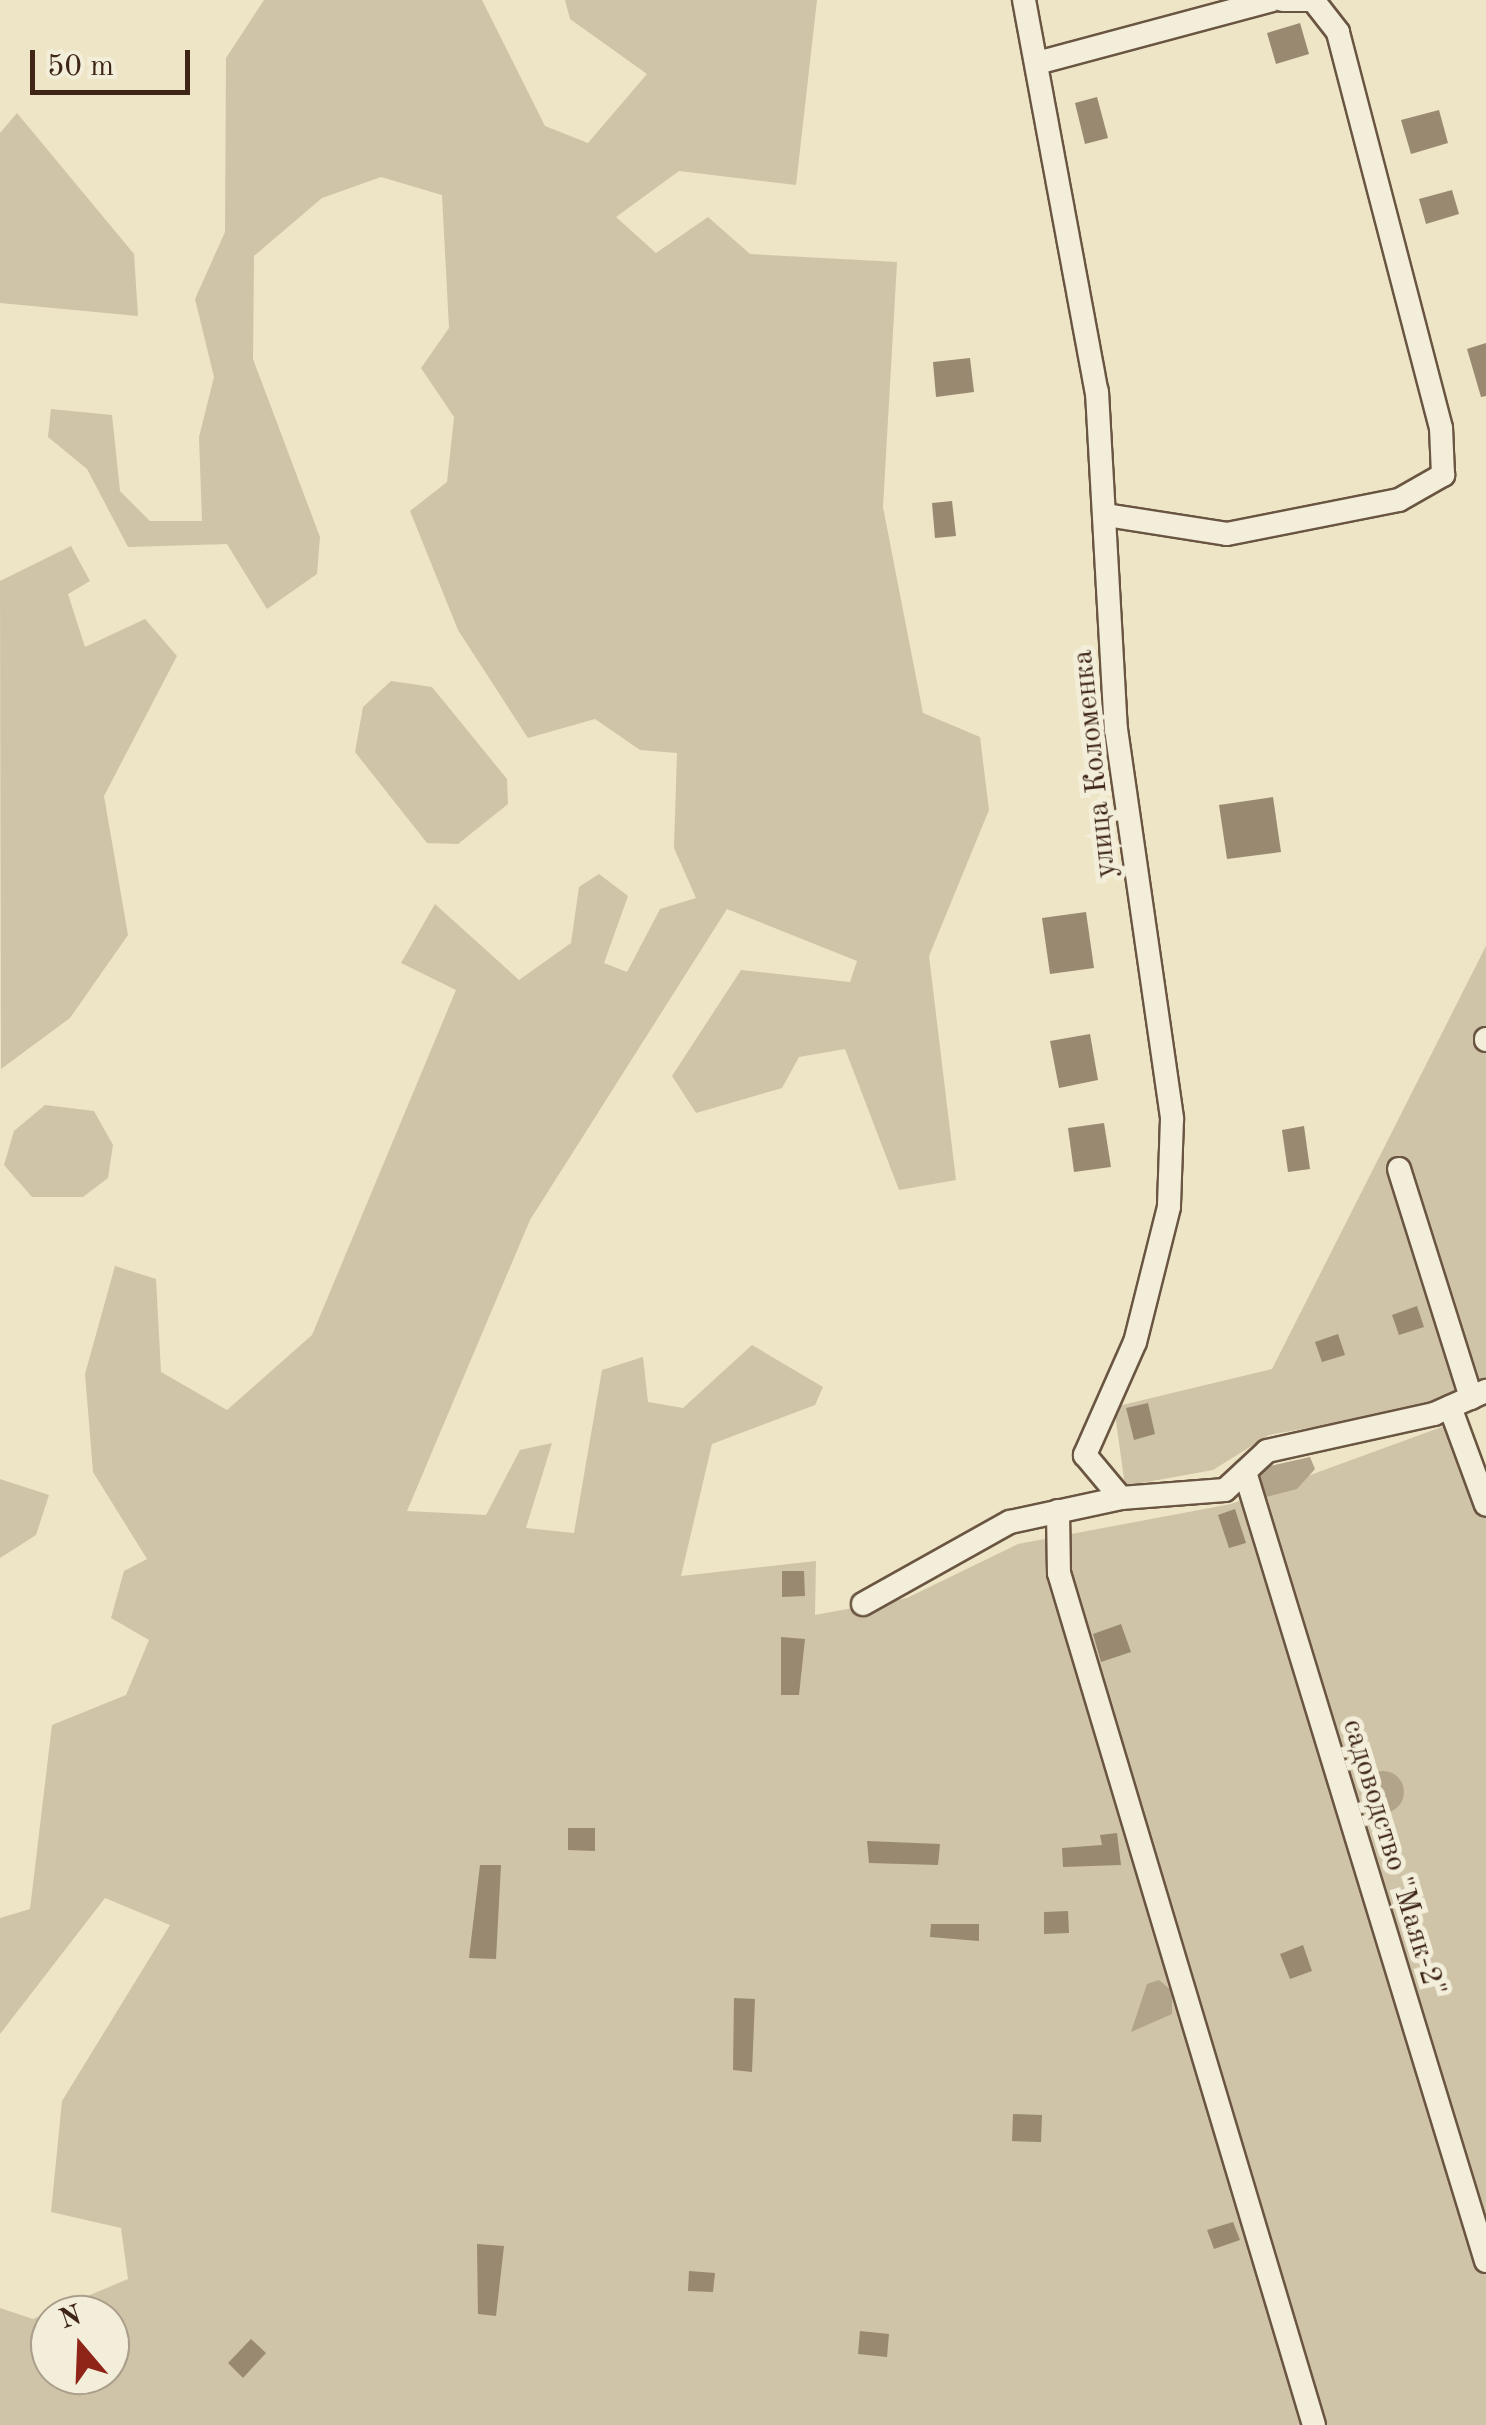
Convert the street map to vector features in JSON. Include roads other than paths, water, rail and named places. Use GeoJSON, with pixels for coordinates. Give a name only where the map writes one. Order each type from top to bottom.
{"type":"FeatureCollection","features":[{"type":"Feature","properties":{"kind":"street","name":"улица Коломенка"},"geometry":{"type":"LineString","coordinates":[[1024,0],[1097,392],[1116,729],[1172,1119],[1169,1206],[1135,1342],[1085,1455],[1121,1498]]}},
{"type":"Feature","properties":{"kind":"street"},"geometry":{"type":"LineString","coordinates":[[1037,63],[1272,0]]}},
{"type":"Feature","properties":{"kind":"street"},"geometry":{"type":"LineString","coordinates":[[1106,515],[1227,534],[1399,500],[1443,475],[1441,428],[1338,32],[1314,0],[1283,0]]}},
{"type":"Feature","properties":{"kind":"street"},"geometry":{"type":"LineString","coordinates":[[1399,1170],[1469,1398],[1486,1505]]}},
{"type":"Feature","properties":{"kind":"street"},"geometry":{"type":"LineString","coordinates":[[862,1604],[1010,1522],[1121,1498],[1225,1490],[1268,1451],[1469,1398]]}},
{"type":"Feature","properties":{"kind":"street","name":"садоводство \"Маяк-2\""},"geometry":{"type":"LineString","coordinates":[[1245,1472],[1486,2261]]}},
{"type":"Feature","properties":{"kind":"street"},"geometry":{"type":"LineString","coordinates":[[1058,1511],[1059,1573],[1314,2425]]}}]}
